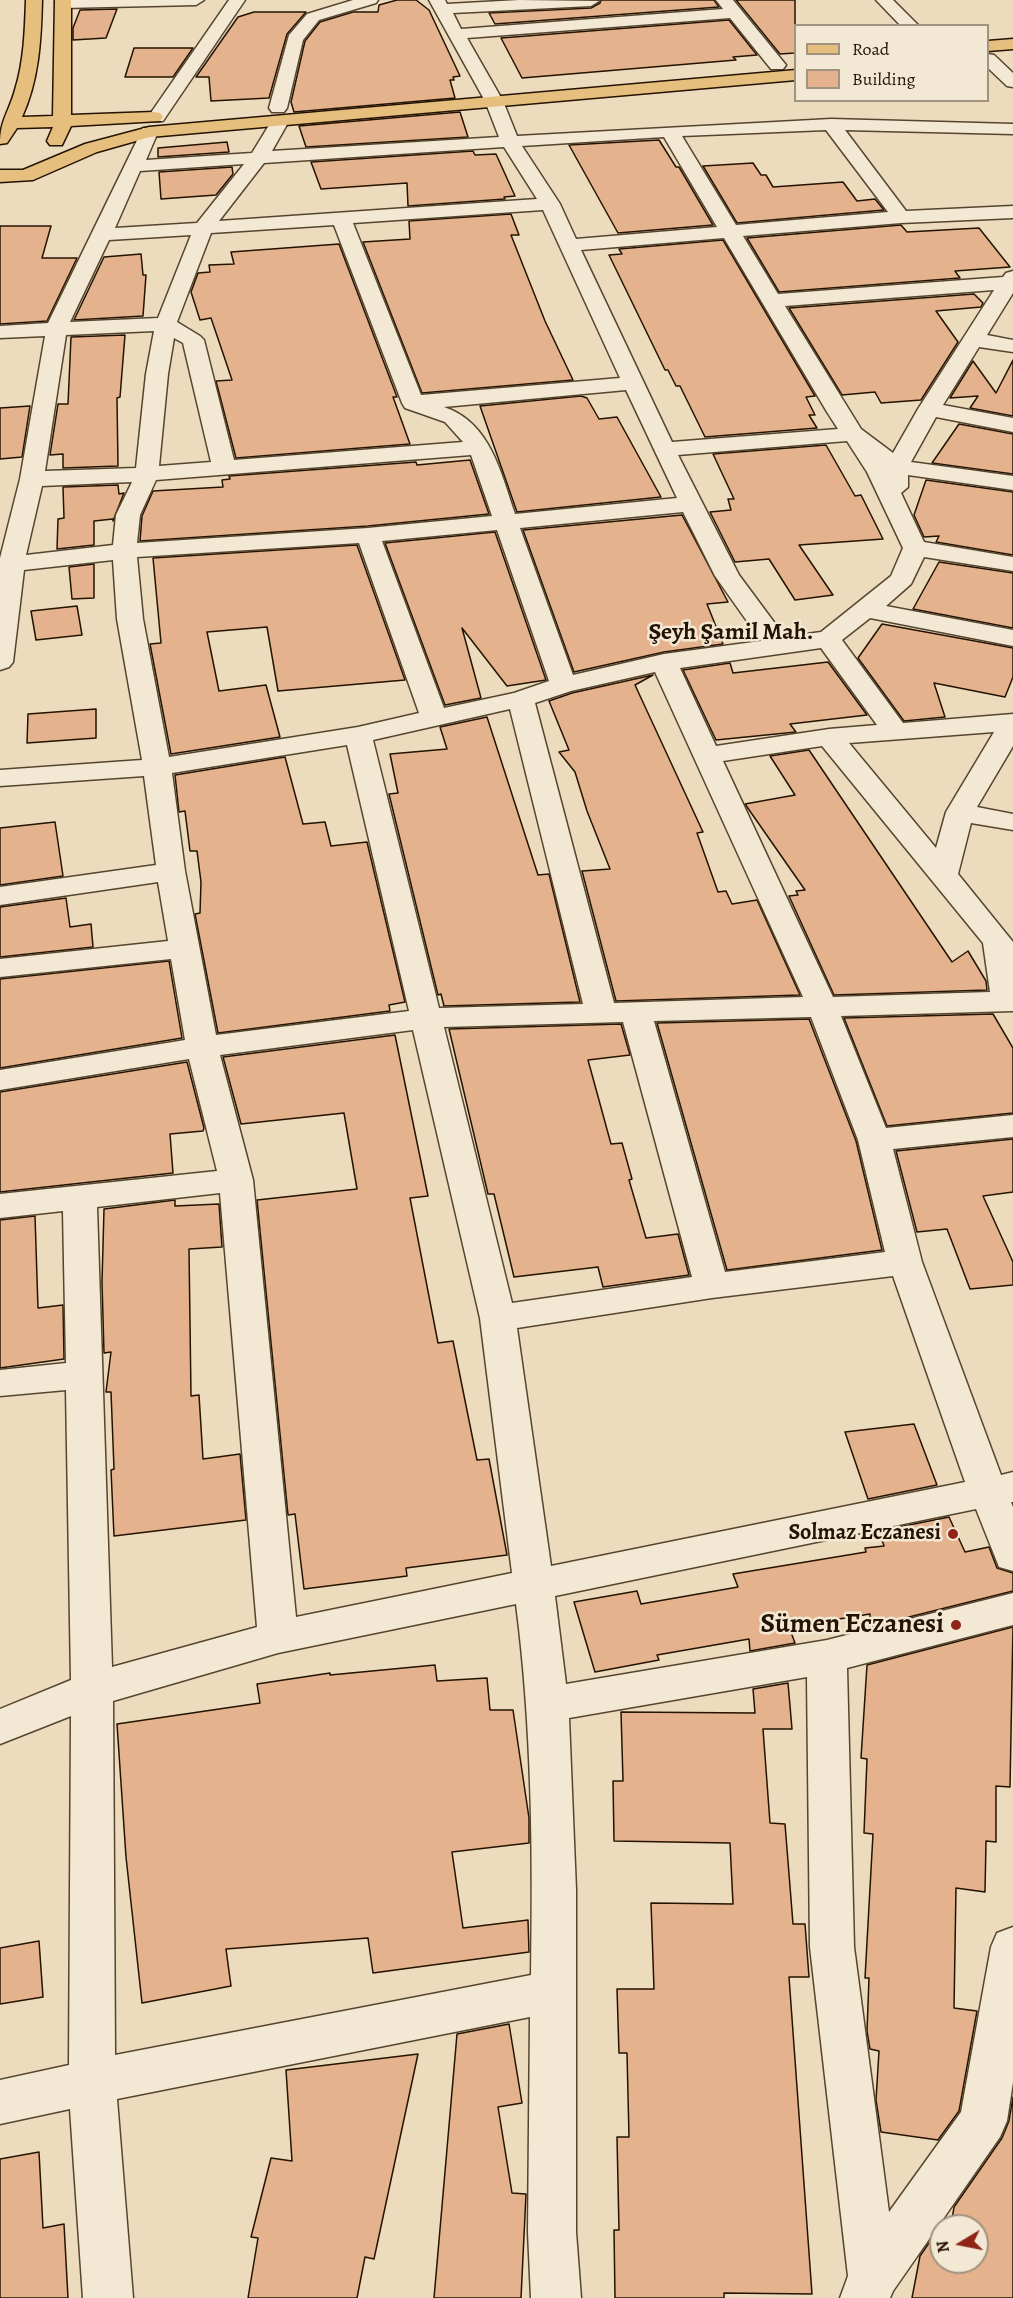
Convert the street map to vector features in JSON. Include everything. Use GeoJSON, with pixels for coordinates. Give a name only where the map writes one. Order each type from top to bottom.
{"type":"FeatureCollection","features":[{"type":"Feature","properties":{"kind":"main road"},"geometry":{"type":"LineString","coordinates":[[0,140],[32,55],[34,0]]}},
{"type":"Feature","properties":{"kind":"main road"},"geometry":{"type":"LineString","coordinates":[[0,176],[26,177],[52,149],[62,129],[63,2]]}},
{"type":"Feature","properties":{"kind":"main road"},"geometry":{"type":"LineString","coordinates":[[989,46],[1013,44]]}},
{"type":"Feature","properties":{"kind":"main road"},"geometry":{"type":"LineString","coordinates":[[989,59],[1013,57]]}},
{"type":"Feature","properties":{"kind":"main road"},"geometry":{"type":"LineString","coordinates":[[117,119],[102,124],[99,130],[110,136],[145,129],[794,63]]}},
{"type":"Feature","properties":{"kind":"main road"},"geometry":{"type":"LineString","coordinates":[[490,95],[794,75]]}},
{"type":"Feature","properties":{"kind":"main road"},"geometry":{"type":"LineString","coordinates":[[61,91],[145,129]]}},
{"type":"Feature","properties":{"kind":"main road"},"geometry":{"type":"LineString","coordinates":[[6,127],[62,121],[117,119],[145,129]]}},
{"type":"Feature","properties":{"kind":"main road"},"geometry":{"type":"LineString","coordinates":[[0,190],[91,148],[145,129]]}},
{"type":"Feature","properties":{"kind":"street"},"geometry":{"type":"LineString","coordinates":[[63,2],[196,0]]}},
{"type":"Feature","properties":{"kind":"street"},"geometry":{"type":"LineString","coordinates":[[0,662],[11,517],[32,479],[57,327],[134,166],[145,129],[237,0]]}},
{"type":"Feature","properties":{"kind":"street"},"geometry":{"type":"LineString","coordinates":[[278,1637],[236,1180],[202,1047],[184,948],[157,767],[130,619],[124,551],[128,515],[147,474],[156,374],[166,324],[202,228],[258,159],[279,115],[295,39],[314,17],[370,0]]}},
{"type":"Feature","properties":{"kind":"street"},"geometry":{"type":"LineString","coordinates":[[884,0],[909,24]]}},
{"type":"Feature","properties":{"kind":"street"},"geometry":{"type":"LineString","coordinates":[[591,1],[439,5],[490,95],[510,142],[550,204],[663,449],[727,576],[778,646]]}},
{"type":"Feature","properties":{"kind":"street"},"geometry":{"type":"LineString","coordinates":[[456,34],[729,6],[777,65]]}},
{"type":"Feature","properties":{"kind":"street"},"geometry":{"type":"LineString","coordinates":[[989,60],[1013,82]]}},
{"type":"Feature","properties":{"kind":"street"},"geometry":{"type":"LineString","coordinates":[[134,166],[670,131],[831,124],[1013,129]]}},
{"type":"Feature","properties":{"kind":"street"},"geometry":{"type":"LineString","coordinates":[[831,124],[901,218]]}},
{"type":"Feature","properties":{"kind":"street"},"geometry":{"type":"LineString","coordinates":[[0,778],[157,767],[358,735],[521,699],[563,685],[664,662],[828,639],[902,579],[915,548],[895,504],[855,434],[838,412],[670,131]]}},
{"type":"Feature","properties":{"kind":"street"},"geometry":{"type":"LineString","coordinates":[[102,236],[550,204]]}},
{"type":"Feature","properties":{"kind":"street"},"geometry":{"type":"LineString","coordinates":[[570,245],[901,218],[1013,212]]}},
{"type":"Feature","properties":{"kind":"street"},"geometry":{"type":"LineString","coordinates":[[341,219],[413,403],[453,417],[480,447],[563,685]]}},
{"type":"Feature","properties":{"kind":"street"},"geometry":{"type":"LineString","coordinates":[[772,301],[1011,280]]}},
{"type":"Feature","properties":{"kind":"street"},"geometry":{"type":"LineString","coordinates":[[895,504],[897,467],[929,409],[1011,280]]}},
{"type":"Feature","properties":{"kind":"street"},"geometry":{"type":"LineString","coordinates":[[0,332],[57,327],[166,324],[193,340],[224,468]]}},
{"type":"Feature","properties":{"kind":"street"},"geometry":{"type":"LineString","coordinates":[[972,339],[1013,346]]}},
{"type":"Feature","properties":{"kind":"street"},"geometry":{"type":"LineString","coordinates":[[413,403],[634,383]]}},
{"type":"Feature","properties":{"kind":"street"},"geometry":{"type":"LineString","coordinates":[[929,409],[1013,425]]}},
{"type":"Feature","properties":{"kind":"street"},"geometry":{"type":"LineString","coordinates":[[663,449],[855,434],[897,467],[1013,483]]}},
{"type":"Feature","properties":{"kind":"street"},"geometry":{"type":"LineString","coordinates":[[32,479],[147,474],[480,447]]}},
{"type":"Feature","properties":{"kind":"street"},"geometry":{"type":"LineString","coordinates":[[6,565],[124,551],[368,535],[692,504]]}},
{"type":"Feature","properties":{"kind":"street"},"geometry":{"type":"LineString","coordinates":[[368,535],[434,718]]}},
{"type":"Feature","properties":{"kind":"street"},"geometry":{"type":"LineString","coordinates":[[915,548],[1013,564]]}},
{"type":"Feature","properties":{"kind":"street"},"geometry":{"type":"LineString","coordinates":[[866,610],[1013,638]]}},
{"type":"Feature","properties":{"kind":"street"},"geometry":{"type":"LineString","coordinates":[[828,639],[896,732]]}},
{"type":"Feature","properties":{"kind":"street"},"geometry":{"type":"LineString","coordinates":[[664,662],[823,1008],[874,1140],[905,1262],[1000,1490],[1013,1556]]}},
{"type":"Feature","properties":{"kind":"street"},"geometry":{"type":"LineString","coordinates":[[521,699],[601,1012]]}},
{"type":"Feature","properties":{"kind":"street"},"geometry":{"type":"LineString","coordinates":[[708,755],[829,737],[1013,722]]}},
{"type":"Feature","properties":{"kind":"street"},"geometry":{"type":"LineString","coordinates":[[943,875],[960,812],[1013,722]]}},
{"type":"Feature","properties":{"kind":"street"},"geometry":{"type":"LineString","coordinates":[[358,735],[428,1018],[498,1318],[548,1704],[554,1890],[552,2232],[556,2298]]}},
{"type":"Feature","properties":{"kind":"street"},"geometry":{"type":"LineString","coordinates":[[0,1080],[202,1047],[428,1018],[1010,1001],[998,942],[829,737]]}},
{"type":"Feature","properties":{"kind":"street"},"geometry":{"type":"LineString","coordinates":[[960,812],[1013,822]]}},
{"type":"Feature","properties":{"kind":"street"},"geometry":{"type":"LineString","coordinates":[[0,896],[171,871]]}},
{"type":"Feature","properties":{"kind":"street"},"geometry":{"type":"LineString","coordinates":[[0,968],[184,948]]}},
{"type":"Feature","properties":{"kind":"street"},"geometry":{"type":"LineString","coordinates":[[636,1012],[712,1286]]}},
{"type":"Feature","properties":{"kind":"street"},"geometry":{"type":"LineString","coordinates":[[874,1140],[1013,1126]]}},
{"type":"Feature","properties":{"kind":"street"},"geometry":{"type":"LineString","coordinates":[[0,1206],[236,1180]]}},
{"type":"Feature","properties":{"kind":"street"},"geometry":{"type":"LineString","coordinates":[[80,1198],[92,1690],[92,2082],[108,2298]]}},
{"type":"Feature","properties":{"kind":"street"},"geometry":{"type":"LineString","coordinates":[[498,1318],[712,1286],[905,1262]]}},
{"type":"Feature","properties":{"kind":"street"},"geometry":{"type":"LineString","coordinates":[[0,1383],[85,1375]]}},
{"type":"Feature","properties":{"kind":"street"},"geometry":{"type":"LineString","coordinates":[[0,1727],[92,1690],[278,1637],[1000,1490]]}},
{"type":"Feature","properties":{"kind":"street"},"geometry":{"type":"LineString","coordinates":[[548,1704],[826,1657],[1013,1609]]}},
{"type":"Feature","properties":{"kind":"street"},"geometry":{"type":"LineString","coordinates":[[826,1657],[832,1947],[869,2287]]}},
{"type":"Feature","properties":{"kind":"street"},"geometry":{"type":"LineString","coordinates":[[869,2287],[983,2121],[1013,1947]]}},
{"type":"Feature","properties":{"kind":"street"},"geometry":{"type":"LineString","coordinates":[[0,2102],[552,1992]]}},
{"type":"Feature","properties":{"kind":"building"},"geometry":{"type":"Polygon","coordinates":[[[397,0],[416,0],[429,10],[460,76],[450,80],[455,98],[294,112],[291,102],[305,41],[320,22],[353,12],[378,12],[379,5],[397,0]]]}},
{"type":"Feature","properties":{"kind":"building"},"geometry":{"type":"Polygon","coordinates":[[[601,0],[714,0],[719,7],[495,24],[489,13],[591,8],[601,0]]]}},
{"type":"Feature","properties":{"kind":"building"},"geometry":{"type":"Polygon","coordinates":[[[736,0],[795,0],[794,53],[780,54],[736,0]]]}},
{"type":"Feature","properties":{"kind":"building"},"geometry":{"type":"Polygon","coordinates":[[[117,9],[106,38],[73,40],[73,28],[80,10],[117,9]]]}},
{"type":"Feature","properties":{"kind":"building"},"geometry":{"type":"Polygon","coordinates":[[[254,12],[306,12],[287,34],[269,98],[211,101],[209,77],[196,77],[238,17],[254,12]]]}},
{"type":"Feature","properties":{"kind":"building"},"geometry":{"type":"Polygon","coordinates":[[[729,20],[757,55],[733,57],[736,60],[522,78],[501,38],[729,20]]]}},
{"type":"Feature","properties":{"kind":"building"},"geometry":{"type":"Polygon","coordinates":[[[134,48],[193,48],[173,77],[125,77],[134,48]]]}},
{"type":"Feature","properties":{"kind":"building"},"geometry":{"type":"Polygon","coordinates":[[[460,112],[468,137],[306,147],[299,126],[460,112]]]}},
{"type":"Feature","properties":{"kind":"building"},"geometry":{"type":"Polygon","coordinates":[[[659,140],[676,167],[679,167],[713,225],[618,233],[569,145],[659,140]]]}},
{"type":"Feature","properties":{"kind":"building"},"geometry":{"type":"Polygon","coordinates":[[[227,142],[229,152],[158,157],[158,148],[227,142]]]}},
{"type":"Feature","properties":{"kind":"building"},"geometry":{"type":"Polygon","coordinates":[[[473,151],[475,155],[496,154],[515,196],[504,197],[505,199],[408,206],[407,183],[321,189],[311,162],[473,151]]]}},
{"type":"Feature","properties":{"kind":"building"},"geometry":{"type":"Polygon","coordinates":[[[753,163],[761,175],[766,175],[773,187],[843,182],[857,201],[875,199],[884,210],[737,223],[703,166],[753,163]]]}},
{"type":"Feature","properties":{"kind":"building"},"geometry":{"type":"Polygon","coordinates":[[[232,167],[233,174],[216,195],[161,199],[159,172],[232,167]]]}},
{"type":"Feature","properties":{"kind":"building"},"geometry":{"type":"Polygon","coordinates":[[[511,214],[519,235],[511,235],[545,321],[573,380],[422,393],[363,242],[410,239],[409,221],[511,214]]]}},
{"type":"Feature","properties":{"kind":"building"},"geometry":{"type":"Polygon","coordinates":[[[901,225],[907,232],[979,228],[1010,267],[955,271],[960,278],[779,292],[747,238],[901,225]]]}},
{"type":"Feature","properties":{"kind":"building"},"geometry":{"type":"Polygon","coordinates":[[[0,226],[51,226],[42,258],[77,258],[47,321],[0,324],[0,226]]]}},
{"type":"Feature","properties":{"kind":"building"},"geometry":{"type":"Polygon","coordinates":[[[723,240],[815,396],[806,397],[815,415],[809,415],[817,428],[705,437],[680,386],[676,386],[668,370],[665,370],[609,255],[622,254],[619,249],[723,240]]]}},
{"type":"Feature","properties":{"kind":"building"},"geometry":{"type":"Polygon","coordinates":[[[339,244],[397,397],[393,397],[410,444],[236,458],[216,381],[232,380],[211,318],[200,320],[191,292],[198,273],[210,272],[209,265],[234,264],[231,252],[339,244]]]}},
{"type":"Feature","properties":{"kind":"building"},"geometry":{"type":"Polygon","coordinates":[[[141,254],[143,275],[146,275],[143,316],[74,320],[104,257],[141,254]]]}},
{"type":"Feature","properties":{"kind":"building"},"geometry":{"type":"Polygon","coordinates":[[[974,294],[983,303],[981,307],[936,311],[958,342],[921,400],[881,403],[875,392],[842,395],[789,308],[974,294]]]}},
{"type":"Feature","properties":{"kind":"building"},"geometry":{"type":"Polygon","coordinates":[[[125,335],[120,397],[117,398],[118,466],[63,468],[63,454],[50,455],[58,404],[68,404],[71,337],[125,335]]]}},
{"type":"Feature","properties":{"kind":"building"},"geometry":{"type":"Polygon","coordinates":[[[1013,360],[1013,416],[970,408],[978,396],[950,398],[973,361],[996,393],[1013,360]]]}},
{"type":"Feature","properties":{"kind":"building"},"geometry":{"type":"Polygon","coordinates":[[[581,396],[587,398],[599,419],[617,417],[661,497],[517,512],[480,406],[581,396]]]}},
{"type":"Feature","properties":{"kind":"building"},"geometry":{"type":"Polygon","coordinates":[[[30,406],[22,457],[0,459],[0,408],[30,406]]]}},
{"type":"Feature","properties":{"kind":"building"},"geometry":{"type":"Polygon","coordinates":[[[959,424],[1013,434],[1013,474],[932,463],[959,424]]]}},
{"type":"Feature","properties":{"kind":"building"},"geometry":{"type":"Polygon","coordinates":[[[826,445],[855,496],[861,495],[883,539],[799,545],[833,595],[795,600],[769,559],[735,562],[710,512],[731,510],[728,499],[734,499],[713,454],[826,445]]]}},
{"type":"Feature","properties":{"kind":"building"},"geometry":{"type":"Polygon","coordinates":[[[470,460],[489,514],[368,526],[140,541],[142,516],[153,491],[223,487],[222,480],[230,479],[229,476],[470,460]]]}},
{"type":"Feature","properties":{"kind":"building"},"geometry":{"type":"Polygon","coordinates":[[[926,480],[1013,492],[1013,555],[936,542],[939,536],[924,537],[914,515],[926,480]]]}},
{"type":"Feature","properties":{"kind":"building"},"geometry":{"type":"Polygon","coordinates":[[[118,485],[119,494],[124,493],[113,521],[113,519],[94,521],[94,545],[57,549],[58,519],[64,518],[63,487],[118,485]]]}},
{"type":"Feature","properties":{"kind":"building"},"geometry":{"type":"Polygon","coordinates":[[[682,515],[728,602],[707,604],[723,644],[664,652],[574,672],[523,530],[682,515]]]}},
{"type":"Feature","properties":{"kind":"building"},"geometry":{"type":"Polygon","coordinates":[[[495,532],[546,680],[507,686],[462,628],[481,698],[445,705],[385,543],[495,532]]]}},
{"type":"Feature","properties":{"kind":"building"},"geometry":{"type":"Polygon","coordinates":[[[357,545],[405,680],[278,691],[267,627],[207,632],[219,691],[266,685],[280,737],[171,754],[150,644],[161,643],[153,558],[357,545]]]}},
{"type":"Feature","properties":{"kind":"building"},"geometry":{"type":"Polygon","coordinates":[[[939,562],[1013,573],[1013,628],[913,609],[939,562]]]}},
{"type":"Feature","properties":{"kind":"building"},"geometry":{"type":"Polygon","coordinates":[[[94,564],[94,598],[72,599],[69,567],[94,564]]]}},
{"type":"Feature","properties":{"kind":"building"},"geometry":{"type":"Polygon","coordinates":[[[77,606],[82,635],[36,640],[31,611],[77,606]]]}},
{"type":"Feature","properties":{"kind":"building"},"geometry":{"type":"Polygon","coordinates":[[[882,624],[1013,648],[1013,677],[1005,697],[934,683],[945,717],[904,721],[858,658],[882,624]]]}},
{"type":"Feature","properties":{"kind":"building"},"geometry":{"type":"Polygon","coordinates":[[[828,662],[867,715],[790,724],[796,732],[716,740],[683,670],[730,663],[733,673],[828,662]]]}},
{"type":"Feature","properties":{"kind":"building"},"geometry":{"type":"Polygon","coordinates":[[[653,675],[635,685],[703,832],[697,833],[718,892],[726,891],[732,904],[757,900],[800,995],[616,1001],[582,871],[610,869],[587,811],[575,772],[559,752],[569,750],[549,701],[572,693],[653,675]]]}},
{"type":"Feature","properties":{"kind":"building"},"geometry":{"type":"Polygon","coordinates":[[[96,709],[96,738],[27,743],[28,714],[96,709]]]}},
{"type":"Feature","properties":{"kind":"building"},"geometry":{"type":"Polygon","coordinates":[[[487,717],[538,875],[549,874],[580,1002],[444,1006],[441,994],[438,995],[389,794],[398,793],[390,754],[447,749],[440,727],[487,717]]]}},
{"type":"Feature","properties":{"kind":"building"},"geometry":{"type":"Polygon","coordinates":[[[809,750],[952,962],[968,951],[986,981],[987,990],[834,995],[789,896],[798,895],[796,891],[805,890],[745,804],[795,795],[770,756],[809,750]]]}},
{"type":"Feature","properties":{"kind":"building"},"geometry":{"type":"Polygon","coordinates":[[[285,757],[303,824],[325,822],[331,846],[367,842],[405,1002],[389,1005],[390,1011],[218,1033],[195,914],[200,913],[201,882],[197,851],[190,851],[185,811],[179,812],[175,775],[285,757]]]}},
{"type":"Feature","properties":{"kind":"building"},"geometry":{"type":"Polygon","coordinates":[[[55,822],[63,876],[0,885],[0,828],[55,822]]]}},
{"type":"Feature","properties":{"kind":"building"},"geometry":{"type":"Polygon","coordinates":[[[66,898],[70,927],[91,924],[93,947],[0,957],[0,907],[66,898]]]}},
{"type":"Feature","properties":{"kind":"building"},"geometry":{"type":"Polygon","coordinates":[[[169,961],[182,1038],[0,1068],[0,979],[169,961]]]}},
{"type":"Feature","properties":{"kind":"building"},"geometry":{"type":"Polygon","coordinates":[[[993,1014],[1013,1048],[1013,1113],[887,1126],[844,1018],[993,1014]]]}},
{"type":"Feature","properties":{"kind":"building"},"geometry":{"type":"Polygon","coordinates":[[[809,1019],[856,1141],[882,1250],[727,1270],[657,1023],[809,1019]]]}},
{"type":"Feature","properties":{"kind":"building"},"geometry":{"type":"Polygon","coordinates":[[[621,1024],[630,1055],[588,1060],[611,1144],[622,1143],[632,1179],[629,1180],[646,1238],[678,1234],[689,1275],[603,1287],[598,1267],[514,1277],[494,1194],[488,1194],[449,1029],[621,1024]]]}},
{"type":"Feature","properties":{"kind":"building"},"geometry":{"type":"Polygon","coordinates":[[[395,1035],[428,1196],[410,1198],[438,1343],[453,1341],[477,1460],[489,1459],[507,1555],[406,1568],[407,1576],[304,1589],[295,1514],[288,1515],[257,1200],[357,1189],[344,1113],[241,1124],[223,1057],[395,1035]]]}},
{"type":"Feature","properties":{"kind":"building"},"geometry":{"type":"Polygon","coordinates":[[[187,1062],[204,1128],[203,1131],[170,1134],[173,1173],[0,1192],[0,1092],[187,1062]]]}},
{"type":"Feature","properties":{"kind":"building"},"geometry":{"type":"Polygon","coordinates":[[[1013,1139],[1013,1192],[983,1196],[1013,1262],[1013,1285],[970,1289],[947,1229],[917,1232],[896,1151],[1013,1139]]]}},
{"type":"Feature","properties":{"kind":"building"},"geometry":{"type":"Polygon","coordinates":[[[175,1200],[175,1206],[219,1204],[222,1247],[189,1249],[191,1396],[199,1395],[203,1459],[240,1454],[246,1520],[114,1536],[111,1392],[106,1392],[111,1352],[104,1353],[102,1282],[104,1209],[175,1200]]]}},
{"type":"Feature","properties":{"kind":"building"},"geometry":{"type":"Polygon","coordinates":[[[35,1216],[38,1308],[63,1305],[64,1359],[0,1368],[0,1220],[35,1216]]]}},
{"type":"Feature","properties":{"kind":"building"},"geometry":{"type":"Polygon","coordinates":[[[914,1424],[937,1485],[868,1499],[845,1432],[914,1424]]]}},
{"type":"Feature","properties":{"kind":"building"},"geometry":{"type":"Polygon","coordinates":[[[949,1517],[965,1552],[989,1547],[997,1568],[1013,1573],[1013,1591],[869,1627],[870,1614],[789,1627],[795,1643],[750,1651],[749,1639],[657,1655],[659,1660],[595,1672],[574,1602],[637,1591],[641,1604],[738,1587],[733,1574],[866,1552],[865,1548],[884,1546],[879,1531],[949,1517]]]}},
{"type":"Feature","properties":{"kind":"building"},"geometry":{"type":"Polygon","coordinates":[[[1013,1627],[1010,1787],[996,1786],[996,1842],[986,1841],[985,1892],[956,1888],[954,2008],[977,2011],[959,2111],[938,2140],[881,2132],[876,2100],[879,2051],[870,2049],[867,2031],[869,1978],[865,1978],[873,1834],[864,1833],[867,1759],[861,1758],[867,1665],[1013,1627]]]}},
{"type":"Feature","properties":{"kind":"building"},"geometry":{"type":"Polygon","coordinates":[[[435,1665],[437,1681],[487,1678],[490,1710],[513,1710],[529,1818],[529,1843],[452,1852],[463,1928],[528,1920],[529,1952],[373,1973],[368,1938],[226,1949],[231,1986],[142,2003],[126,1857],[117,1724],[260,1703],[257,1684],[330,1673],[330,1675],[435,1665]]]}},
{"type":"Feature","properties":{"kind":"building"},"geometry":{"type":"Polygon","coordinates":[[[788,1683],[792,1729],[763,1729],[770,1823],[785,1824],[793,1924],[805,1924],[809,1977],[789,1977],[812,2294],[724,2293],[724,2298],[615,2298],[614,2230],[619,2230],[617,2137],[629,2137],[627,2053],[619,2053],[617,1989],[654,1989],[651,1903],[733,1904],[730,1843],[614,1841],[613,1781],[623,1781],[621,1712],[755,1713],[753,1689],[788,1683]]]}},
{"type":"Feature","properties":{"kind":"building"},"geometry":{"type":"Polygon","coordinates":[[[39,1941],[43,1997],[0,2004],[0,1948],[39,1941]]]}},
{"type":"Feature","properties":{"kind":"building"},"geometry":{"type":"Polygon","coordinates":[[[509,2024],[522,2103],[498,2107],[512,2193],[526,2194],[521,2298],[434,2298],[457,2034],[509,2024]]]}},
{"type":"Feature","properties":{"kind":"building"},"geometry":{"type":"Polygon","coordinates":[[[418,2054],[374,2259],[365,2257],[357,2298],[248,2298],[258,2238],[251,2237],[271,2158],[292,2161],[286,2070],[418,2054]]]}},
{"type":"Feature","properties":{"kind":"building"},"geometry":{"type":"Polygon","coordinates":[[[1013,2097],[1013,2298],[912,2298],[920,2256],[929,2243],[929,2274],[989,2274],[989,2214],[953,2214],[954,2207],[1002,2138],[1009,2121],[1013,2097]]]}},
{"type":"Feature","properties":{"kind":"building"},"geometry":{"type":"Polygon","coordinates":[[[39,2152],[43,2228],[64,2224],[68,2298],[0,2298],[0,2159],[39,2152]]]}},
{"type":"Feature","properties":{"kind":"place","name":"Solmaz Eczanesi"},"geometry":{"type":"Point","coordinates":[953,1534]}},
{"type":"Feature","properties":{"kind":"place","name":"Sümen Eczanesi"},"geometry":{"type":"Point","coordinates":[956,1625]}},
{"type":"Feature","properties":{"kind":"district","name":"Şeyh Şamil Mah."},"geometry":{"type":"Point","coordinates":[731,633]}}]}
